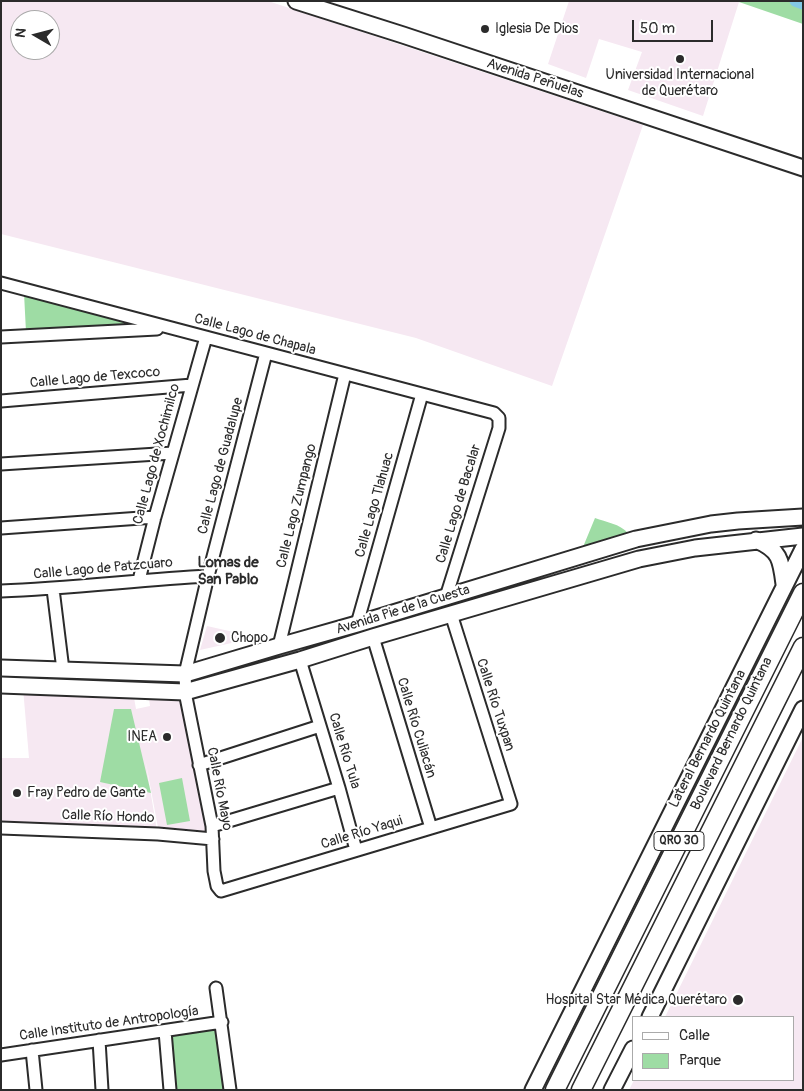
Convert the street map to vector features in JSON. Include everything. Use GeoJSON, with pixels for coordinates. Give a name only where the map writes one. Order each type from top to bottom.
{"type":"FeatureCollection","features":[{"type":"Feature","properties":{"kind":"main road","name":"Avenida Peñuelas"},"geometry":{"type":"LineString","coordinates":[[296,1],[803,168]]}},
{"type":"Feature","properties":{"kind":"main road","name":"Avenida Pie de la Cuesta"},"geometry":{"type":"LineString","coordinates":[[1,668],[185,674],[636,539],[712,524],[803,517]]}},
{"type":"Feature","properties":{"kind":"main road","name":"Avenida Pie de la Cuesta"},"geometry":{"type":"LineString","coordinates":[[1,685],[185,692],[300,660],[639,558],[695,548],[803,536]]}},
{"type":"Feature","properties":{"kind":"main road"},"geometry":{"type":"LineString","coordinates":[[756,540],[769,546],[777,554],[782,566],[784,584]]}},
{"type":"Feature","properties":{"kind":"main road","name":"Lateral Bernardo Quintana"},"geometry":{"type":"LineString","coordinates":[[533,1090],[784,584],[800,557]]}},
{"type":"Feature","properties":{"kind":"main road","name":"Boulevard Bernardo Quintana"},"geometry":{"type":"LineString","coordinates":[[555,1090],[803,593]]}},
{"type":"Feature","properties":{"kind":"main road","name":"Boulevard Bernardo Quintana"},"geometry":{"type":"LineString","coordinates":[[582,1090],[803,647]]}},
{"type":"Feature","properties":{"kind":"main road"},"geometry":{"type":"LineString","coordinates":[[650,1016],[803,709]]}},
{"type":"Feature","properties":{"kind":"main road"},"geometry":{"type":"LineString","coordinates":[[594,1090],[618,1017]]}},
{"type":"Feature","properties":{"kind":"main road"},"geometry":{"type":"LineString","coordinates":[[612,1090],[632,1052]]}},
{"type":"Feature","properties":{"kind":"street","name":"Calle Lago de Chapala"},"geometry":{"type":"LineString","coordinates":[[1,283],[494,413],[499,418]]}},
{"type":"Feature","properties":{"kind":"street"},"geometry":{"type":"LineString","coordinates":[[1,337],[168,328]]}},
{"type":"Feature","properties":{"kind":"street","name":"Calle Lago de Xochimilco"},"geometry":{"type":"LineString","coordinates":[[139,580],[206,337]]}},
{"type":"Feature","properties":{"kind":"street","name":"Calle Lago de Guadalupe"},"geometry":{"type":"LineString","coordinates":[[185,674],[208,576],[266,353]]}},
{"type":"Feature","properties":{"kind":"street","name":"Calle Lago Zumpango"},"geometry":{"type":"LineString","coordinates":[[279,646],[345,374]]}},
{"type":"Feature","properties":{"kind":"street","name":"Calle Lago de Texcoco"},"geometry":{"type":"LineString","coordinates":[[1,402],[192,385]]}},
{"type":"Feature","properties":{"kind":"street","name":"Calle Lago Tlahuac"},"geometry":{"type":"LineString","coordinates":[[357,624],[422,394]]}},
{"type":"Feature","properties":{"kind":"street","name":"Calle Lago de Bacalar"},"geometry":{"type":"LineString","coordinates":[[446,597],[498,428],[499,418]]}},
{"type":"Feature","properties":{"kind":"street"},"geometry":{"type":"LineString","coordinates":[[1,464],[174,453]]}},
{"type":"Feature","properties":{"kind":"street"},"geometry":{"type":"LineString","coordinates":[[1,528],[155,517]]}},
{"type":"Feature","properties":{"kind":"street","name":"Calle Lago de Patzcuaro"},"geometry":{"type":"LineString","coordinates":[[1,591],[53,589],[139,580],[208,576]]}},
{"type":"Feature","properties":{"kind":"street"},"geometry":{"type":"LineString","coordinates":[[53,589],[63,670]]}},
{"type":"Feature","properties":{"kind":"street","name":"Calle Río Tuxpan"},"geometry":{"type":"LineString","coordinates":[[451,614],[511,804]]}},
{"type":"Feature","properties":{"kind":"street","name":"Calle Río Culiacán"},"geometry":{"type":"LineString","coordinates":[[373,637],[431,828]]}},
{"type":"Feature","properties":{"kind":"street","name":"Calle Río Tula"},"geometry":{"type":"LineString","coordinates":[[300,660],[340,788],[356,850]]}},
{"type":"Feature","properties":{"kind":"street","name":"Calle Río Mayo"},"geometry":{"type":"LineString","coordinates":[[185,674],[185,692],[212,826],[214,871],[221,891]]}},
{"type":"Feature","properties":{"kind":"street"},"geometry":{"type":"LineString","coordinates":[[199,765],[320,726]]}},
{"type":"Feature","properties":{"kind":"street"},"geometry":{"type":"LineString","coordinates":[[212,826],[340,788]]}},
{"type":"Feature","properties":{"kind":"street","name":"Calle Río Yaqui"},"geometry":{"type":"LineString","coordinates":[[221,891],[511,804]]}},
{"type":"Feature","properties":{"kind":"street","name":"Calle Río Hondo"},"geometry":{"type":"LineString","coordinates":[[1,828],[158,834],[213,839]]}},
{"type":"Feature","properties":{"kind":"street"},"geometry":{"type":"LineString","coordinates":[[216,988],[230,1090]]}},
{"type":"Feature","properties":{"kind":"street","name":"Calle Instituto de Antropología"},"geometry":{"type":"LineString","coordinates":[[1,1054],[222,1022]]}},
{"type":"Feature","properties":{"kind":"street"},"geometry":{"type":"LineString","coordinates":[[165,1031],[170,1090]]}},
{"type":"Feature","properties":{"kind":"street"},"geometry":{"type":"LineString","coordinates":[[99,1040],[102,1090]]}},
{"type":"Feature","properties":{"kind":"street"},"geometry":{"type":"LineString","coordinates":[[32,1050],[36,1090]]}},
{"type":"Feature","properties":{"kind":"shaded area"},"geometry":{"type":"Polygon","coordinates":[[[1,1],[268,1],[643,125],[552,386],[416,338],[1,234],[1,1]]]}},
{"type":"Feature","properties":{"kind":"shaded area","name":"Universidad Internacional de Querétaro"},"geometry":{"type":"Polygon","coordinates":[[[569,1],[739,2],[703,116],[628,90],[642,52],[599,39],[586,78],[548,64],[569,1]]]}},
{"type":"Feature","properties":{"kind":"shaded area","name":"Chopo"},"geometry":{"type":"Polygon","coordinates":[[[207,626],[238,633],[236,642],[200,650],[207,626]]]}},
{"type":"Feature","properties":{"kind":"shaded area"},"geometry":{"type":"Polygon","coordinates":[[[23,688],[133,692],[136,709],[150,706],[148,692],[185,693],[212,838],[159,833],[145,758],[157,831],[1,827],[1,758],[29,758],[23,688]]]}},
{"type":"Feature","properties":{"kind":"shaded area"},"geometry":{"type":"Polygon","coordinates":[[[803,737],[803,1090],[629,1090],[634,1081],[794,1081],[794,1016],[665,1016],[803,737]]]}},
{"type":"Feature","properties":{"kind":"green space"},"geometry":{"type":"Polygon","coordinates":[[[736,1],[803,1],[803,24],[739,2],[736,1]]]}},
{"type":"Feature","properties":{"kind":"green space"},"geometry":{"type":"Polygon","coordinates":[[[24,293],[151,326],[26,332],[24,293]]]}},
{"type":"Feature","properties":{"kind":"green space"},"geometry":{"type":"Polygon","coordinates":[[[595,518],[617,525],[628,533],[583,547],[595,518]]]}},
{"type":"Feature","properties":{"kind":"green space"},"geometry":{"type":"Polygon","coordinates":[[[114,709],[131,709],[151,793],[100,782],[114,709]]]}},
{"type":"Feature","properties":{"kind":"green space"},"geometry":{"type":"Polygon","coordinates":[[[182,778],[190,821],[167,825],[159,783],[182,778]]]}},
{"type":"Feature","properties":{"kind":"green space"},"geometry":{"type":"Polygon","coordinates":[[[220,1027],[228,1090],[171,1090],[167,1036],[220,1027]]]}},
{"type":"Feature","properties":{"kind":"waterway"},"geometry":{"type":"LineString","coordinates":[[795,1],[803,4]]}},
{"type":"Feature","properties":{"kind":"place","name":"Iglesia De Dios"},"geometry":{"type":"Point","coordinates":[485,29]}},
{"type":"Feature","properties":{"kind":"place","name":"Universidad Internacional de Querétaro"},"geometry":{"type":"Point","coordinates":[680,59]}},
{"type":"Feature","properties":{"kind":"place","name":"Chopo"},"geometry":{"type":"Point","coordinates":[220,638]}},
{"type":"Feature","properties":{"kind":"place","name":"INEA"},"geometry":{"type":"Point","coordinates":[167,737]}},
{"type":"Feature","properties":{"kind":"place","name":"Fray Pedro de Gante"},"geometry":{"type":"Point","coordinates":[17,793]}},
{"type":"Feature","properties":{"kind":"place","name":"Hospital Star Médica Querétaro"},"geometry":{"type":"Point","coordinates":[738,1000]}},
{"type":"Feature","properties":{"kind":"district","name":"Lomas de San Pablo"},"geometry":{"type":"Point","coordinates":[228,572]}}]}
